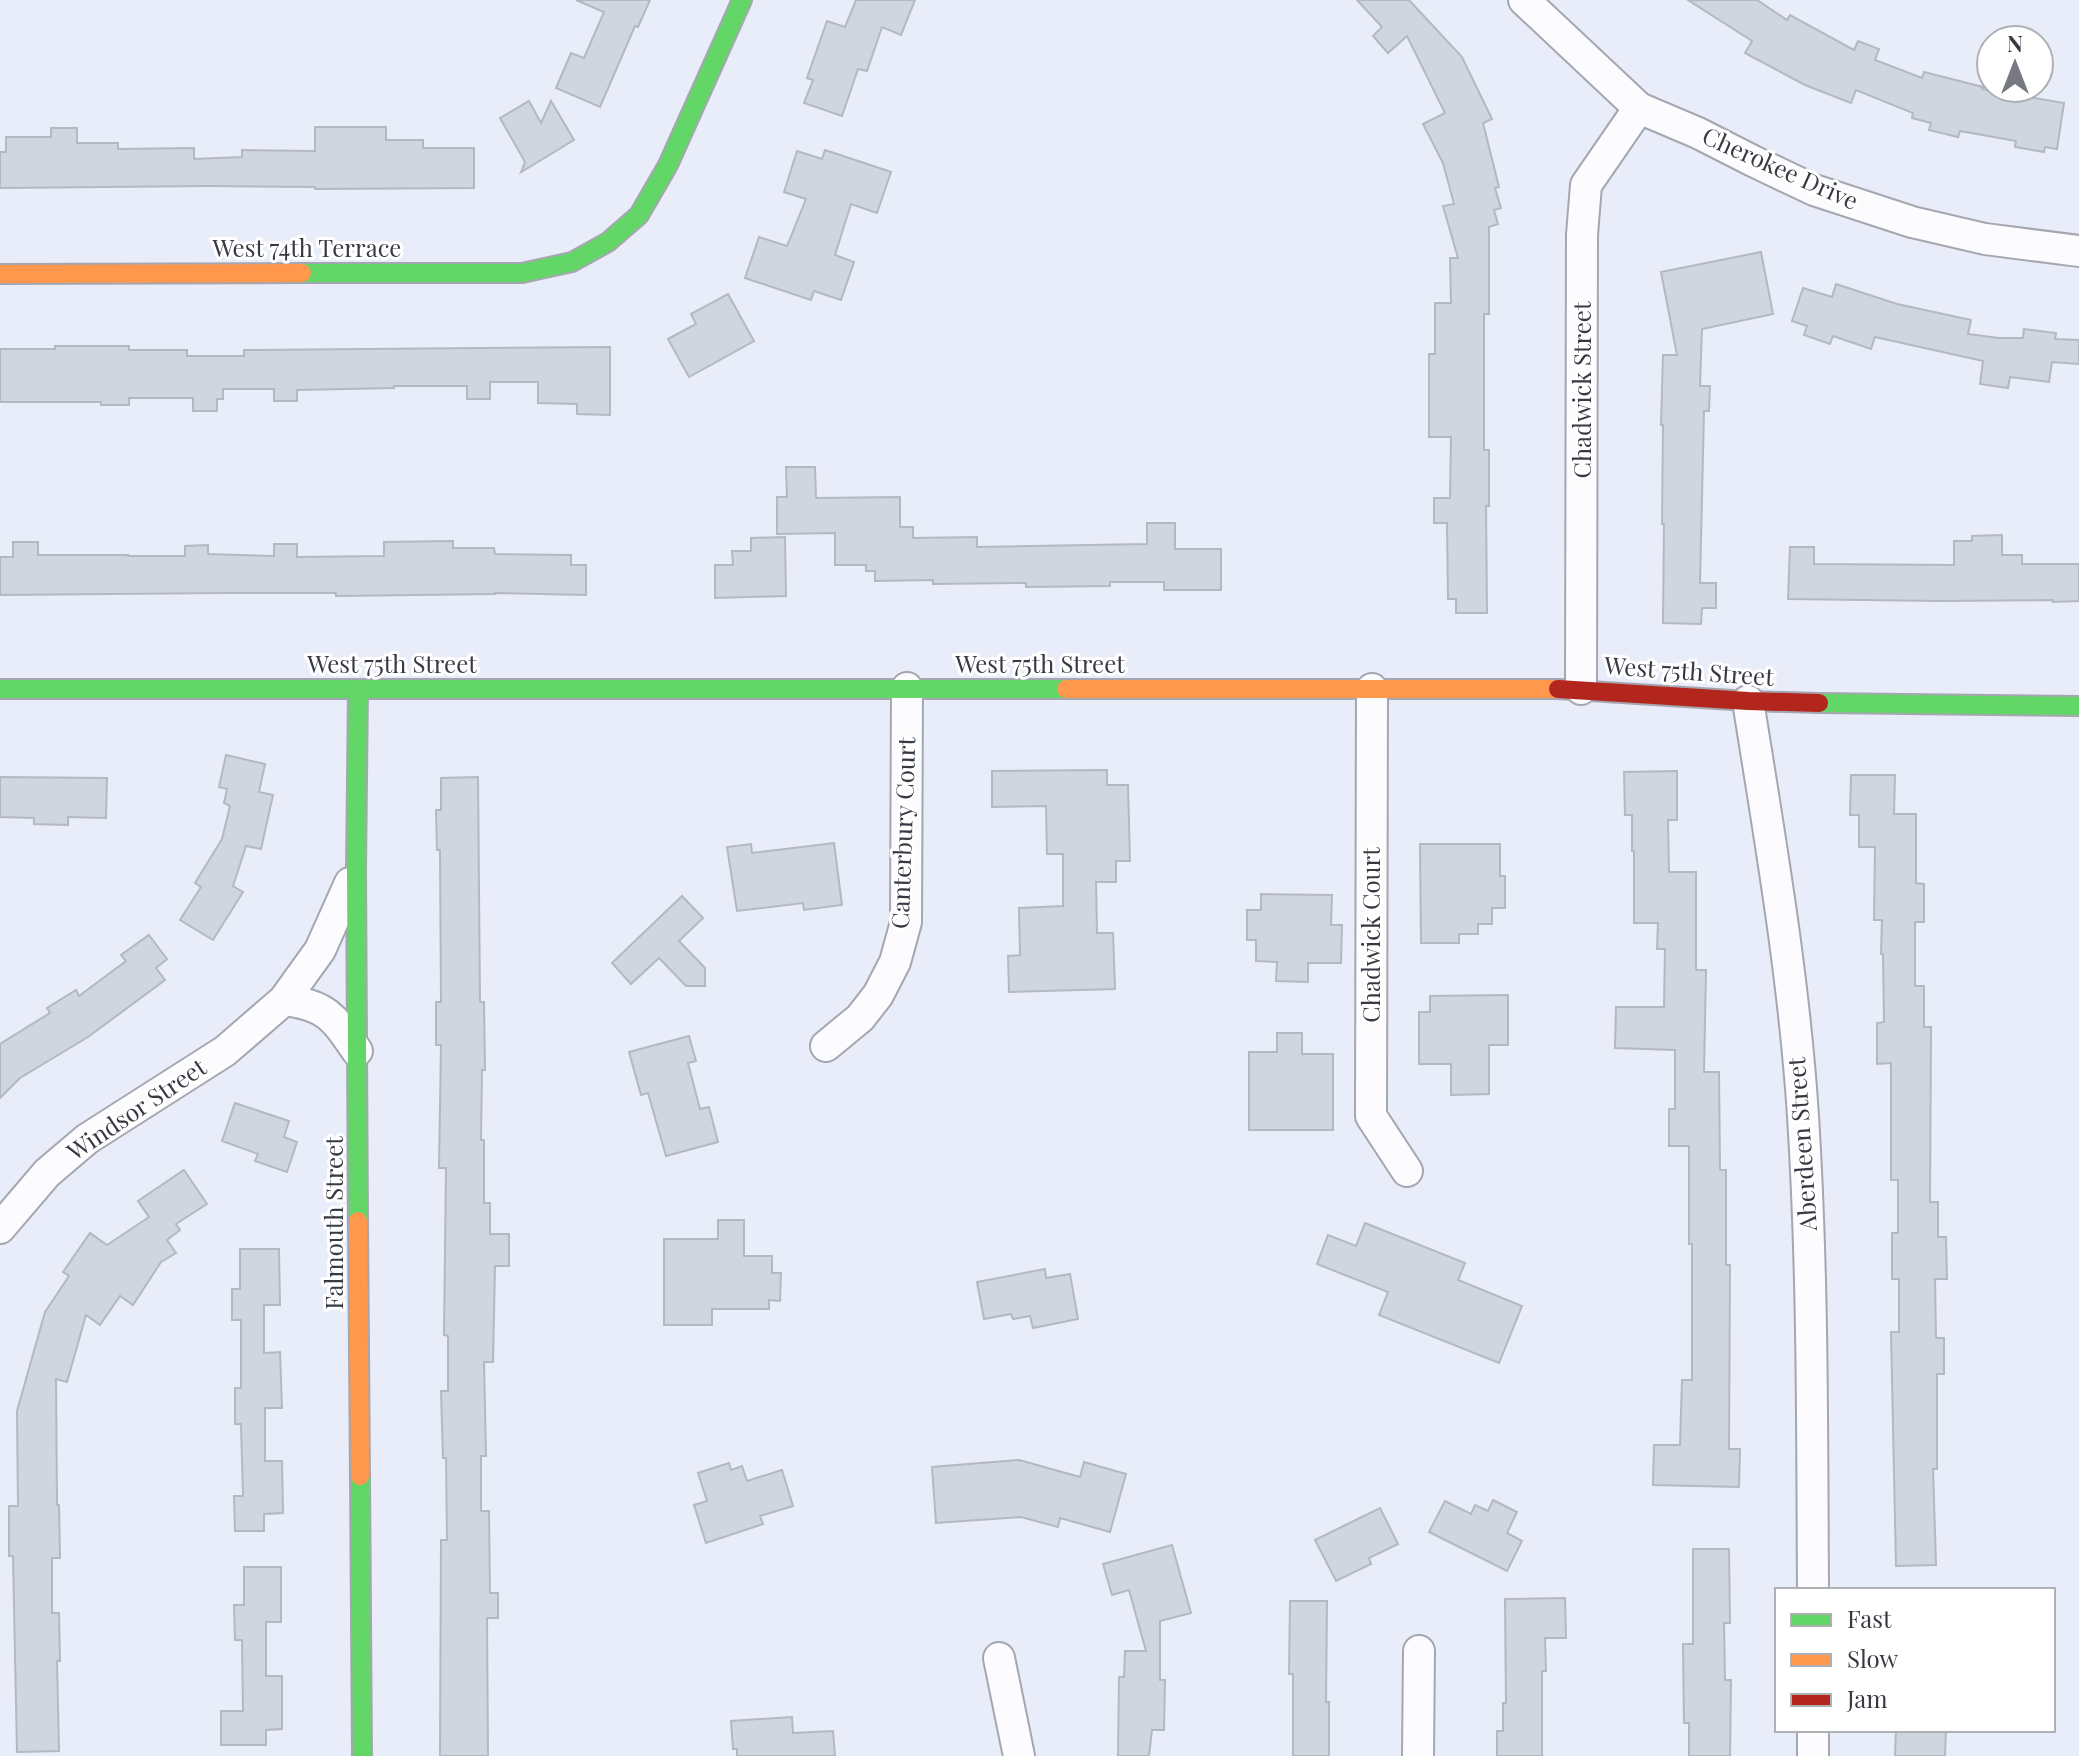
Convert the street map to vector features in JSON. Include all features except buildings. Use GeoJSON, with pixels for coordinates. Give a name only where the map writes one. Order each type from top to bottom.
{"type":"FeatureCollection","features":[{"type":"Feature","properties":{"kind":"main road","name":"West 74th Terrace"},"geometry":{"type":"LineString","coordinates":[[0,274],[522,273],[572,262],[608,242],[639,215],[668,165],[742,0]]}},
{"type":"Feature","properties":{"kind":"main road","name":"West 75th Street"},"geometry":{"type":"LineString","coordinates":[[0,689],[1581,689],[1748,701],[2079,706]]}},
{"type":"Feature","properties":{"kind":"main road","name":"Falmouth Street"},"geometry":{"type":"LineString","coordinates":[[358,689],[356,870],[362,1756]]}},
{"type":"Feature","properties":{"kind":"street","name":"Cherokee Drive"},"geometry":{"type":"LineString","coordinates":[[1524,0],[1639,108],[1814,190],[1912,222],[1985,239],[2079,251]]}},
{"type":"Feature","properties":{"kind":"street","name":"Chadwick Street"},"geometry":{"type":"LineString","coordinates":[[1581,689],[1582,235],[1586,185],[1639,108]]}},
{"type":"Feature","properties":{"kind":"street","name":"Canterbury Court"},"geometry":{"type":"LineString","coordinates":[[826,1046],[860,1018],[878,995],[895,962],[906,922],[907,688]]}},
{"type":"Feature","properties":{"kind":"street","name":"Chadwick Court"},"geometry":{"type":"LineString","coordinates":[[1372,689],[1371,1116],[1407,1171]]}},
{"type":"Feature","properties":{"kind":"street","name":"Aberdeen Street"},"geometry":{"type":"LineString","coordinates":[[1748,701],[1779,890],[1803,1114],[1812,1323],[1813,1588]]}},
{"type":"Feature","properties":{"kind":"street","name":"Windsor Street"},"geometry":{"type":"LineString","coordinates":[[0,1228],[47,1173],[87,1139],[225,1051],[284,1000],[320,950],[356,870]]}},
{"type":"Feature","properties":{"kind":"street"},"geometry":{"type":"LineString","coordinates":[[284,1000],[307,1003],[329,1014],[357,1051]]}},
{"type":"Feature","properties":{"kind":"street"},"geometry":{"type":"LineString","coordinates":[[1418,1756],[1419,1651]]}},
{"type":"Feature","properties":{"kind":"street"},"geometry":{"type":"LineString","coordinates":[[999,1658],[1019,1756]]}},
{"type":"Feature","properties":{"kind":"street"},"geometry":{"type":"LineString","coordinates":[[1813,1732],[1813,1756]]}},
{"type":"Feature","properties":{"kind":"traffic: fast"},"geometry":{"type":"LineString","coordinates":[[302,273],[522,273],[572,262],[608,242],[639,215],[668,165],[742,0]]}},
{"type":"Feature","properties":{"kind":"traffic: fast"},"geometry":{"type":"LineString","coordinates":[[0,689],[1066,689]]}},
{"type":"Feature","properties":{"kind":"traffic: fast"},"geometry":{"type":"LineString","coordinates":[[358,689],[358,1221]]}},
{"type":"Feature","properties":{"kind":"traffic: fast"},"geometry":{"type":"LineString","coordinates":[[1819,703],[2079,706]]}},
{"type":"Feature","properties":{"kind":"traffic: fast"},"geometry":{"type":"LineString","coordinates":[[360,1476],[362,1756]]}},
{"type":"Feature","properties":{"kind":"traffic: slow"},"geometry":{"type":"LineString","coordinates":[[0,274],[302,273]]}},
{"type":"Feature","properties":{"kind":"traffic: slow"},"geometry":{"type":"LineString","coordinates":[[1066,689],[1558,689]]}},
{"type":"Feature","properties":{"kind":"traffic: slow"},"geometry":{"type":"LineString","coordinates":[[358,1221],[360,1476]]}},
{"type":"Feature","properties":{"kind":"traffic: jam"},"geometry":{"type":"LineString","coordinates":[[1558,689],[1819,703]]}}]}
